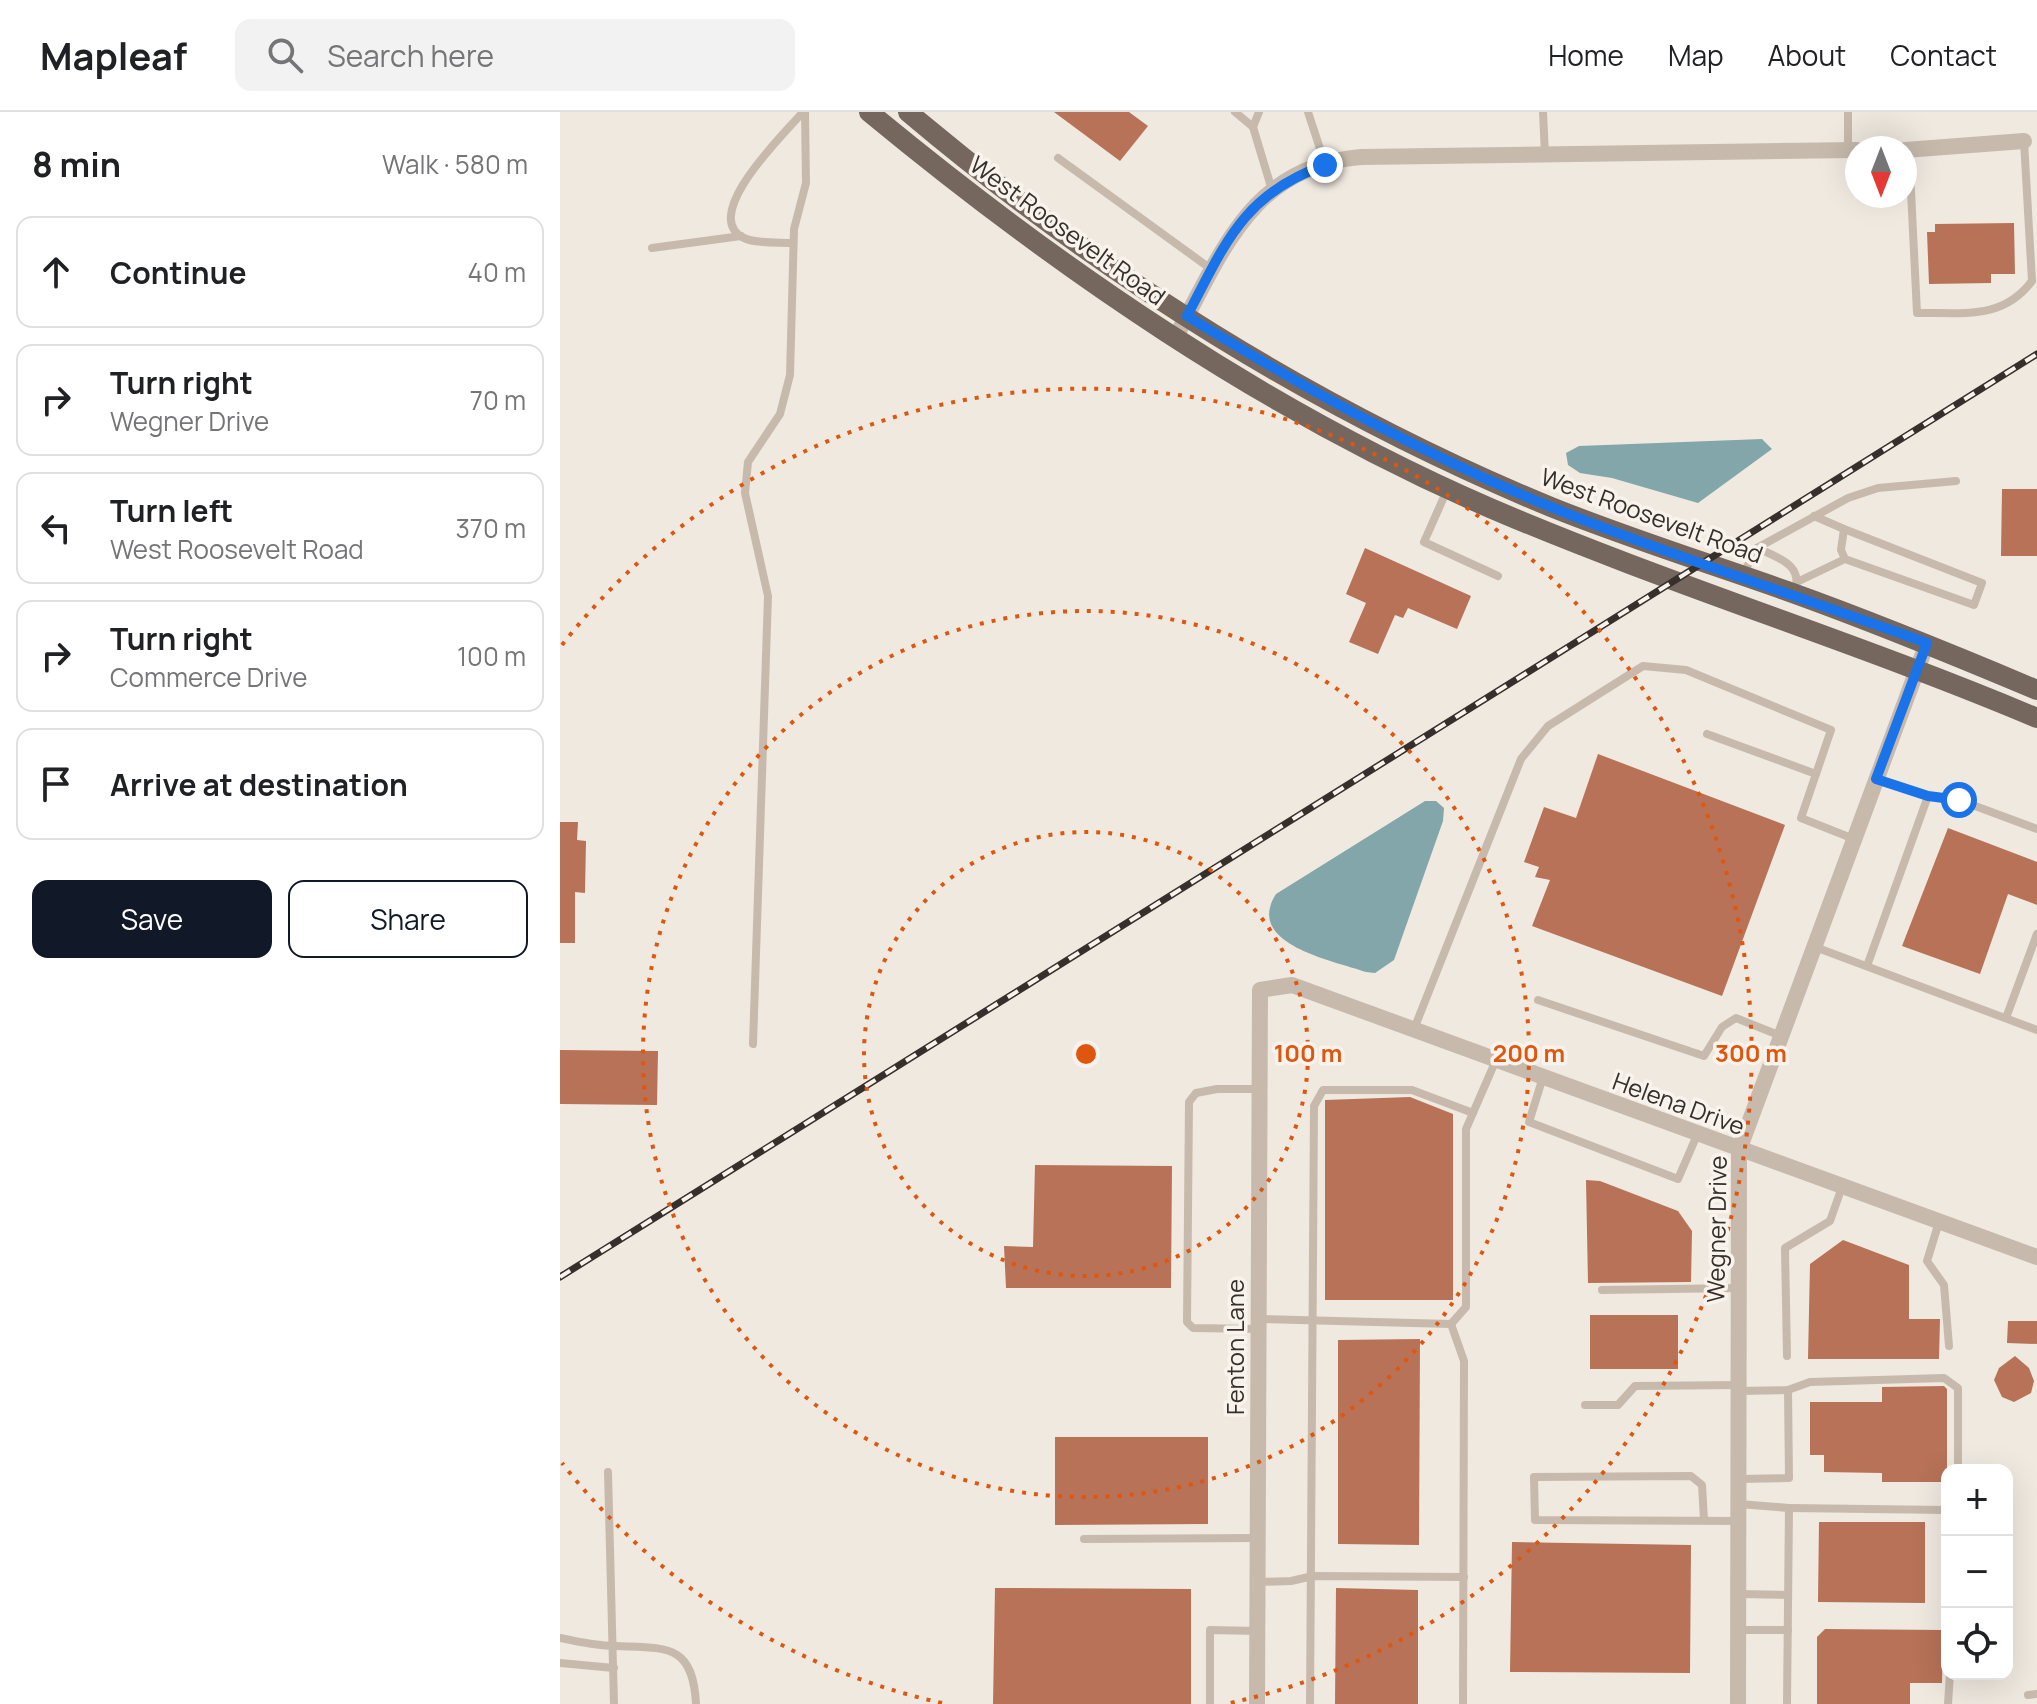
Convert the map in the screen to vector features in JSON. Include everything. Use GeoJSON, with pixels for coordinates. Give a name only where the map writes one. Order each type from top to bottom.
{"type":"FeatureCollection","features":[{"type":"Feature","properties":{"kind":"main road","name":"West Roosevelt Road"},"geometry":{"type":"LineString","coordinates":[[869,112],[1024,235],[1175,338],[1324,425],[1448,488],[1674,581],[1918,667],[2037,718]]}},
{"type":"Feature","properties":{"kind":"main road","name":"West Roosevelt Road"},"geometry":{"type":"LineString","coordinates":[[908,112],[1035,213],[1187,316],[1331,401],[1449,461],[1550,506],[1742,577],[1796,588],[2037,690]]}},
{"type":"Feature","properties":{"kind":"street"},"geometry":{"type":"LineString","coordinates":[[1917,149],[2024,141]]}},
{"type":"Feature","properties":{"kind":"street"},"geometry":{"type":"LineString","coordinates":[[1175,338],[1229,238],[1254,204],[1285,182],[1325,165],[1361,157],[1845,150]]}},
{"type":"Feature","properties":{"kind":"street","name":"Wegner Drive"},"geometry":{"type":"LineString","coordinates":[[1738,1704],[1739,1150],[1927,643]]}},
{"type":"Feature","properties":{"kind":"street","name":"Helena Drive"},"geometry":{"type":"LineString","coordinates":[[1260,990],[1292,985],[2037,1257]]}},
{"type":"Feature","properties":{"kind":"street","name":"Fenton Lane"},"geometry":{"type":"LineString","coordinates":[[1257,1704],[1260,990]]}},
{"type":"Feature","properties":{"kind":"lane"},"geometry":{"type":"LineString","coordinates":[[742,236],[735,231],[731,216],[735,196],[804,112]]}},
{"type":"Feature","properties":{"kind":"lane"},"geometry":{"type":"LineString","coordinates":[[753,1044],[768,596],[745,493],[748,462],[780,414],[790,375],[793,243],[806,183],[804,112]]}},
{"type":"Feature","properties":{"kind":"lane"},"geometry":{"type":"LineString","coordinates":[[1235,112],[1253,127],[1272,191]]}},
{"type":"Feature","properties":{"kind":"lane"},"geometry":{"type":"LineString","coordinates":[[1253,127],[1259,112]]}},
{"type":"Feature","properties":{"kind":"lane"},"geometry":{"type":"LineString","coordinates":[[1308,112],[1325,165]]}},
{"type":"Feature","properties":{"kind":"lane"},"geometry":{"type":"LineString","coordinates":[[1543,112],[1545,155]]}},
{"type":"Feature","properties":{"kind":"lane"},"geometry":{"type":"LineString","coordinates":[[1848,112],[1851,136]]}},
{"type":"Feature","properties":{"kind":"lane"},"geometry":{"type":"LineString","coordinates":[[1911,208],[1917,313],[1998,310],[2022,295],[2032,281],[2024,141]]}},
{"type":"Feature","properties":{"kind":"lane"},"geometry":{"type":"LineString","coordinates":[[1058,158],[1212,269]]}},
{"type":"Feature","properties":{"kind":"lane"},"geometry":{"type":"LineString","coordinates":[[652,248],[742,236],[793,243]]}},
{"type":"Feature","properties":{"kind":"lane"},"geometry":{"type":"LineString","coordinates":[[1742,577],[1757,548],[1848,498],[1878,488],[1956,481]]}},
{"type":"Feature","properties":{"kind":"lane"},"geometry":{"type":"LineString","coordinates":[[1448,488],[1424,542],[1498,576]]}},
{"type":"Feature","properties":{"kind":"lane"},"geometry":{"type":"LineString","coordinates":[[1814,516],[1982,583],[1974,605],[1845,559],[1841,550],[1844,529]]}},
{"type":"Feature","properties":{"kind":"lane"},"geometry":{"type":"LineString","coordinates":[[1757,548],[1786,562],[1797,573],[1796,588]]}},
{"type":"Feature","properties":{"kind":"lane"},"geometry":{"type":"LineString","coordinates":[[1796,588],[1845,559]]}},
{"type":"Feature","properties":{"kind":"lane"},"geometry":{"type":"LineString","coordinates":[[1414,1030],[1521,759],[1548,726],[1643,666],[1686,670],[1831,730],[1801,818],[1854,839]]}},
{"type":"Feature","properties":{"kind":"lane"},"geometry":{"type":"LineString","coordinates":[[1707,734],[1816,774]]}},
{"type":"Feature","properties":{"kind":"lane"},"geometry":{"type":"LineString","coordinates":[[1876,779],[1928,796],[1959,800],[2037,829]]}},
{"type":"Feature","properties":{"kind":"lane"},"geometry":{"type":"LineString","coordinates":[[1867,966],[1928,796]]}},
{"type":"Feature","properties":{"kind":"lane"},"geometry":{"type":"LineString","coordinates":[[2006,1018],[2037,934]]}},
{"type":"Feature","properties":{"kind":"lane"},"geometry":{"type":"LineString","coordinates":[[1814,947],[2037,1030]]}},
{"type":"Feature","properties":{"kind":"lane"},"geometry":{"type":"LineString","coordinates":[[1538,1000],[1704,1056],[1722,1027],[1736,1018],[1781,1036]]}},
{"type":"Feature","properties":{"kind":"lane"},"geometry":{"type":"LineString","coordinates":[[1259,1089],[1217,1089],[1196,1093],[1189,1102],[1187,1322],[1193,1328],[1313,1321],[1451,1324],[1466,1307],[1466,1129],[1496,1060]]}},
{"type":"Feature","properties":{"kind":"lane"},"geometry":{"type":"LineString","coordinates":[[1543,1077],[1529,1122],[1678,1179],[1697,1135]]}},
{"type":"Feature","properties":{"kind":"lane"},"geometry":{"type":"LineString","coordinates":[[1310,1704],[1308,1614],[1313,1576],[1314,1106],[1323,1090],[1412,1090],[1473,1113]]}},
{"type":"Feature","properties":{"kind":"lane"},"geometry":{"type":"LineString","coordinates":[[1787,1356],[1785,1248],[1830,1221],[1842,1187]]}},
{"type":"Feature","properties":{"kind":"lane"},"geometry":{"type":"LineString","coordinates":[[1939,1222],[1927,1261],[1944,1285],[1949,1346]]}},
{"type":"Feature","properties":{"kind":"lane"},"geometry":{"type":"LineString","coordinates":[[1602,1290],[1738,1288]]}},
{"type":"Feature","properties":{"kind":"lane"},"geometry":{"type":"LineString","coordinates":[[1451,1324],[1464,1361],[1463,1704]]}},
{"type":"Feature","properties":{"kind":"lane"},"geometry":{"type":"LineString","coordinates":[[1585,1405],[1618,1405],[1635,1386],[1788,1390],[1810,1382],[1944,1378],[1958,1388],[1958,1464]]}},
{"type":"Feature","properties":{"kind":"lane"},"geometry":{"type":"LineString","coordinates":[[1738,1479],[1789,1478],[1788,1390]]}},
{"type":"Feature","properties":{"kind":"lane"},"geometry":{"type":"LineString","coordinates":[[608,1472],[614,1704]]}},
{"type":"Feature","properties":{"kind":"lane"},"geometry":{"type":"LineString","coordinates":[[1704,1520],[1702,1485],[1691,1476],[1534,1477],[1535,1520],[1704,1520],[1789,1508],[1941,1510]]}},
{"type":"Feature","properties":{"kind":"lane"},"geometry":{"type":"LineString","coordinates":[[1787,1704],[1789,1508]]}},
{"type":"Feature","properties":{"kind":"lane"},"geometry":{"type":"LineString","coordinates":[[1084,1539],[1258,1538]]}},
{"type":"Feature","properties":{"kind":"lane"},"geometry":{"type":"LineString","coordinates":[[1258,1582],[1291,1581],[1313,1576],[1464,1577]]}},
{"type":"Feature","properties":{"kind":"lane"},"geometry":{"type":"LineString","coordinates":[[1738,1594],[1788,1595]]}},
{"type":"Feature","properties":{"kind":"lane"},"geometry":{"type":"LineString","coordinates":[[1210,1704],[1210,1630],[1258,1631]]}},
{"type":"Feature","properties":{"kind":"lane"},"geometry":{"type":"LineString","coordinates":[[1738,1630],[1788,1630]]}},
{"type":"Feature","properties":{"kind":"lane"},"geometry":{"type":"LineString","coordinates":[[560,1638],[613,1647],[662,1647],[674,1651],[688,1664],[696,1704]]}},
{"type":"Feature","properties":{"kind":"lane"},"geometry":{"type":"LineString","coordinates":[[560,1663],[614,1668]]}},
{"type":"Feature","properties":{"kind":"lane"},"geometry":{"type":"LineString","coordinates":[[1948,1704],[1950,1680]]}},
{"type":"Feature","properties":{"kind":"water"},"geometry":{"type":"Polygon","coordinates":[[[1762,439],[1772,449],[1698,503],[1612,478],[1580,473],[1568,465],[1566,453],[1579,446],[1762,439]]]}},
{"type":"Feature","properties":{"kind":"water"},"geometry":{"type":"Polygon","coordinates":[[[1425,801],[1436,801],[1444,808],[1443,821],[1394,960],[1375,973],[1366,972],[1314,955],[1281,937],[1272,926],[1269,911],[1276,894],[1425,801]]]}},
{"type":"Feature","properties":{"kind":"building"},"geometry":{"type":"Polygon","coordinates":[[[1054,112],[1129,112],[1148,126],[1120,161],[1054,112]]]}},
{"type":"Feature","properties":{"kind":"building"},"geometry":{"type":"Polygon","coordinates":[[[2014,223],[2015,274],[1991,274],[1991,283],[1929,284],[1927,232],[1935,232],[1935,224],[2014,223]]]}},
{"type":"Feature","properties":{"kind":"building"},"geometry":{"type":"Polygon","coordinates":[[[2002,489],[2037,489],[2037,556],[2001,556],[2002,489]]]}},
{"type":"Feature","properties":{"kind":"building"},"geometry":{"type":"Polygon","coordinates":[[[1365,548],[1471,596],[1457,629],[1408,608],[1403,618],[1395,615],[1378,654],[1349,642],[1366,603],[1346,594],[1365,548]]]}},
{"type":"Feature","properties":{"kind":"building"},"geometry":{"type":"Polygon","coordinates":[[[1598,754],[1785,825],[1722,996],[1532,926],[1550,880],[1535,877],[1539,867],[1524,862],[1544,807],[1576,818],[1598,754]]]}},
{"type":"Feature","properties":{"kind":"building"},"geometry":{"type":"Polygon","coordinates":[[[560,822],[578,822],[577,840],[586,841],[585,893],[575,892],[575,943],[560,943],[560,822]]]}},
{"type":"Feature","properties":{"kind":"building"},"geometry":{"type":"Polygon","coordinates":[[[1948,828],[2037,862],[2037,905],[2008,894],[1980,974],[1902,946],[1948,828]]]}},
{"type":"Feature","properties":{"kind":"building"},"geometry":{"type":"Polygon","coordinates":[[[560,1050],[658,1051],[657,1105],[560,1104],[560,1050]]]}},
{"type":"Feature","properties":{"kind":"building"},"geometry":{"type":"Polygon","coordinates":[[[1410,1097],[1453,1114],[1453,1300],[1325,1300],[1325,1100],[1410,1097]]]}},
{"type":"Feature","properties":{"kind":"building"},"geometry":{"type":"Polygon","coordinates":[[[1035,1165],[1172,1166],[1171,1288],[1006,1288],[1004,1246],[1033,1247],[1035,1165]]]}},
{"type":"Feature","properties":{"kind":"building"},"geometry":{"type":"Polygon","coordinates":[[[1586,1180],[1600,1181],[1678,1211],[1692,1231],[1691,1282],[1588,1283],[1586,1180]]]}},
{"type":"Feature","properties":{"kind":"building"},"geometry":{"type":"Polygon","coordinates":[[[1843,1240],[1909,1265],[1909,1319],[1940,1319],[1939,1359],[1808,1359],[1810,1264],[1843,1240]]]}},
{"type":"Feature","properties":{"kind":"building"},"geometry":{"type":"Polygon","coordinates":[[[1590,1315],[1678,1315],[1678,1369],[1590,1369],[1590,1315]]]}},
{"type":"Feature","properties":{"kind":"building"},"geometry":{"type":"Polygon","coordinates":[[[2008,1321],[2037,1321],[2037,1344],[2007,1343],[2008,1321]]]}},
{"type":"Feature","properties":{"kind":"building"},"geometry":{"type":"Polygon","coordinates":[[[1420,1339],[1419,1545],[1338,1544],[1338,1340],[1420,1339]]]}},
{"type":"Feature","properties":{"kind":"building"},"geometry":{"type":"Polygon","coordinates":[[[2015,1356],[2029,1368],[2034,1381],[2031,1393],[2014,1402],[2002,1397],[1994,1380],[1999,1368],[2015,1356]]]}},
{"type":"Feature","properties":{"kind":"building"},"geometry":{"type":"Polygon","coordinates":[[[1944,1386],[1947,1389],[1947,1464],[1941,1464],[1941,1482],[1882,1482],[1882,1473],[1824,1472],[1824,1455],[1810,1455],[1810,1402],[1882,1402],[1882,1387],[1944,1386]]]}},
{"type":"Feature","properties":{"kind":"building"},"geometry":{"type":"Polygon","coordinates":[[[1055,1437],[1208,1437],[1208,1524],[1055,1525],[1055,1437]]]}},
{"type":"Feature","properties":{"kind":"building"},"geometry":{"type":"Polygon","coordinates":[[[1819,1522],[1925,1522],[1925,1603],[1818,1602],[1819,1522]]]}},
{"type":"Feature","properties":{"kind":"building"},"geometry":{"type":"Polygon","coordinates":[[[1512,1542],[1691,1545],[1690,1673],[1510,1672],[1512,1542]]]}},
{"type":"Feature","properties":{"kind":"building"},"geometry":{"type":"Polygon","coordinates":[[[995,1588],[1191,1589],[1191,1704],[993,1704],[995,1588]]]}},
{"type":"Feature","properties":{"kind":"building"},"geometry":{"type":"Polygon","coordinates":[[[1336,1588],[1418,1590],[1418,1704],[1335,1704],[1336,1588]]]}},
{"type":"Feature","properties":{"kind":"building"},"geometry":{"type":"Polygon","coordinates":[[[1825,1629],[1941,1630],[1942,1683],[1910,1683],[1910,1704],[1817,1704],[1817,1637],[1825,1629]]]}},
{"type":"Feature","properties":{"kind":"railway"},"geometry":{"type":"LineString","coordinates":[[560,1277],[2037,354]]}},
{"type":"Feature","properties":{"kind":"route"},"geometry":{"type":"LineString","coordinates":[[1325,165],[1285,182],[1254,204],[1229,238],[1187,316],[1331,401],[1503,486],[1701,564],[1784,590],[1927,643],[1876,779],[1928,796],[1944,795],[1959,800]]}}]}
